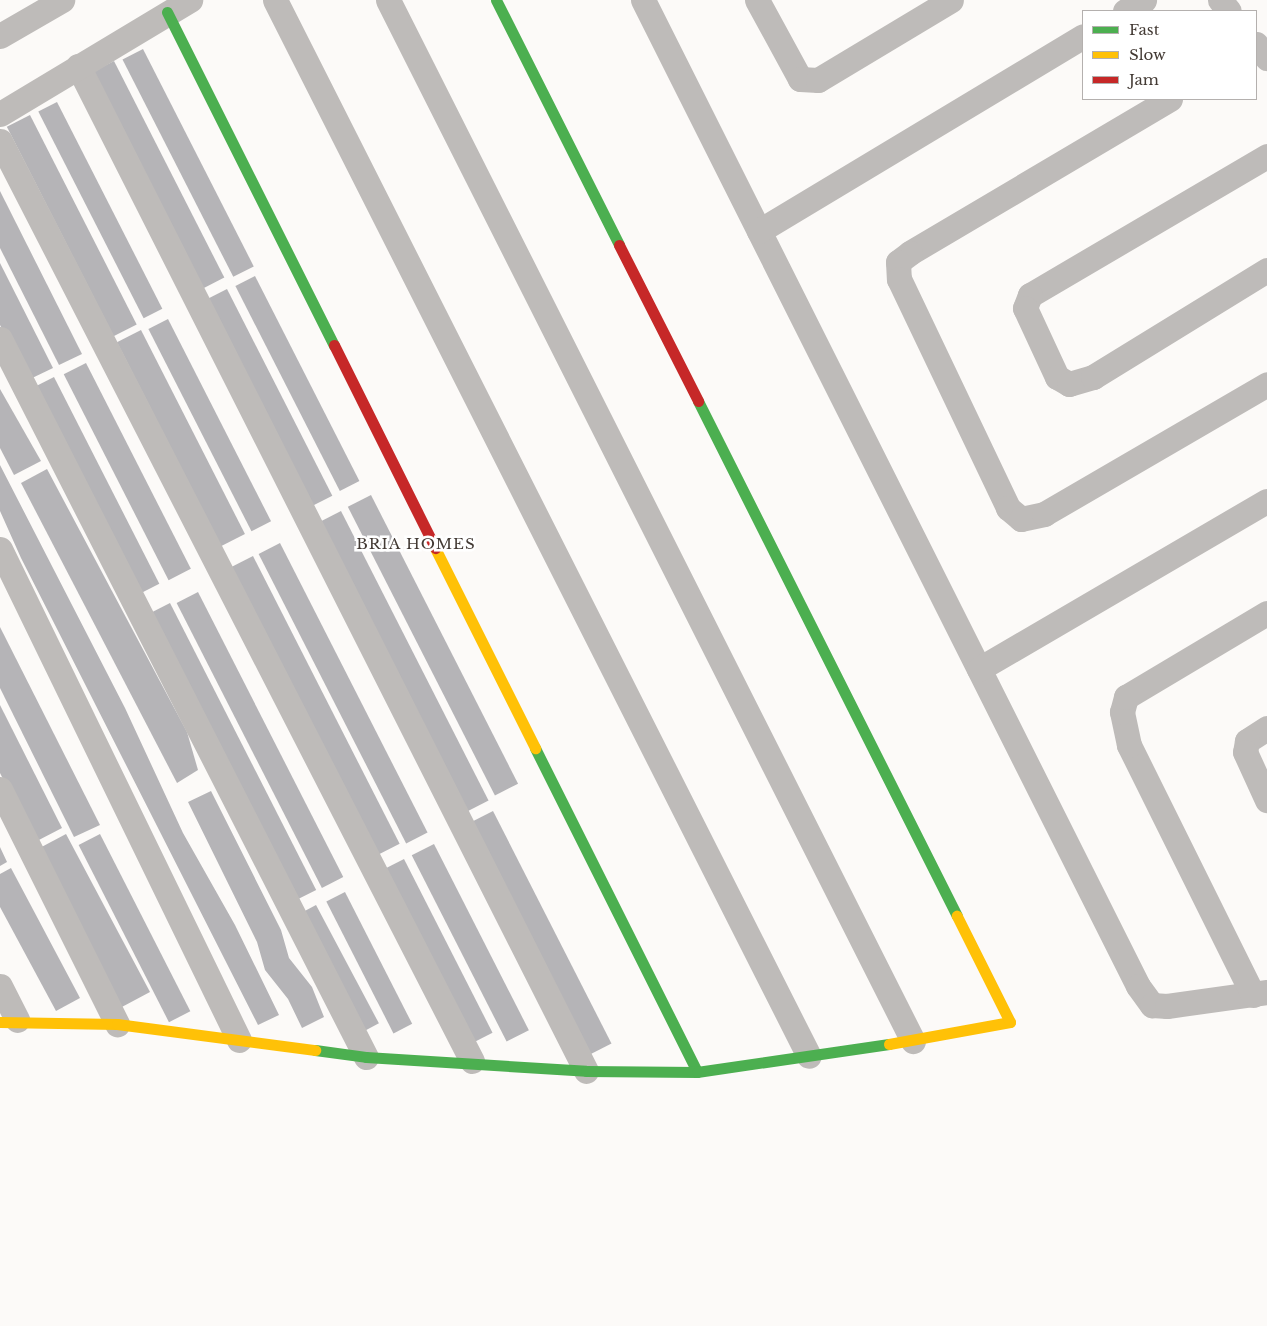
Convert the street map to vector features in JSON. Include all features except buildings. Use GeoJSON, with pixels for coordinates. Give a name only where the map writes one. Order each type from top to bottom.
{"type":"FeatureCollection","features":[{"type":"Feature","properties":{"kind":"street"},"geometry":{"type":"LineString","coordinates":[[0,36],[62,0]]}},
{"type":"Feature","properties":{"kind":"street"},"geometry":{"type":"LineString","coordinates":[[0,114],[167,12],[190,0]]}},
{"type":"Feature","properties":{"kind":"street"},"geometry":{"type":"LineString","coordinates":[[275,0],[809,1056]]}},
{"type":"Feature","properties":{"kind":"street"},"geometry":{"type":"LineString","coordinates":[[388,0],[913,1041]]}},
{"type":"Feature","properties":{"kind":"street"},"geometry":{"type":"LineString","coordinates":[[0,986],[8,1021],[117,1024],[366,1057],[472,1061],[586,1071],[696,1072],[913,1041],[1010,1022],[496,0]]}},
{"type":"Feature","properties":{"kind":"street"},"geometry":{"type":"LineString","coordinates":[[643,0],[1138,986],[1152,1005],[1167,1006],[1260,994],[1129,745],[1122,712],[1126,697],[1267,612]]}},
{"type":"Feature","properties":{"kind":"street"},"geometry":{"type":"LineString","coordinates":[[757,0],[800,80],[818,80],[951,0]]}},
{"type":"Feature","properties":{"kind":"street"},"geometry":{"type":"LineString","coordinates":[[1127,10],[1144,0]]}},
{"type":"Feature","properties":{"kind":"street"},"geometry":{"type":"LineString","coordinates":[[1220,0],[1228,10]]}},
{"type":"Feature","properties":{"kind":"street"},"geometry":{"type":"LineString","coordinates":[[167,12],[696,1072]]}},
{"type":"Feature","properties":{"kind":"street"},"geometry":{"type":"LineString","coordinates":[[759,231],[1082,37]]}},
{"type":"Feature","properties":{"kind":"street"},"geometry":{"type":"LineString","coordinates":[[78,66],[586,1071]]}},
{"type":"Feature","properties":{"kind":"street"},"geometry":{"type":"LineString","coordinates":[[1168,100],[910,253],[898,262],[899,279],[1008,508],[1021,519],[1044,514],[1267,384]]}},
{"type":"Feature","properties":{"kind":"street"},"geometry":{"type":"LineString","coordinates":[[0,141],[472,1061]]}},
{"type":"Feature","properties":{"kind":"street"},"geometry":{"type":"LineString","coordinates":[[1267,156],[1030,295],[1026,308],[1057,377],[1069,384],[1093,377],[1267,270]]}},
{"type":"Feature","properties":{"kind":"street"},"geometry":{"type":"LineString","coordinates":[[0,339],[366,1057]]}},
{"type":"Feature","properties":{"kind":"street"},"geometry":{"type":"LineString","coordinates":[[979,669],[1267,501]]}},
{"type":"Feature","properties":{"kind":"street"},"geometry":{"type":"LineString","coordinates":[[0,549],[239,1040]]}},
{"type":"Feature","properties":{"kind":"street"},"geometry":{"type":"LineString","coordinates":[[1267,728],[1247,741],[1244,752],[1267,800]]}},
{"type":"Feature","properties":{"kind":"street"},"geometry":{"type":"LineString","coordinates":[[0,789],[117,1024]]}},
{"type":"Feature","properties":{"kind":"traffic: fast"},"geometry":{"type":"LineString","coordinates":[[496,0],[619,245]]}},
{"type":"Feature","properties":{"kind":"traffic: fast"},"geometry":{"type":"LineString","coordinates":[[167,12],[334,345]]}},
{"type":"Feature","properties":{"kind":"traffic: fast"},"geometry":{"type":"LineString","coordinates":[[698,401],[957,916]]}},
{"type":"Feature","properties":{"kind":"traffic: fast"},"geometry":{"type":"LineString","coordinates":[[535,748],[697,1072]]}},
{"type":"Feature","properties":{"kind":"traffic: fast"},"geometry":{"type":"LineString","coordinates":[[315,1050],[366,1057],[586,1071],[697,1072],[889,1044]]}},
{"type":"Feature","properties":{"kind":"traffic: slow"},"geometry":{"type":"LineString","coordinates":[[435,548],[535,748]]}},
{"type":"Feature","properties":{"kind":"traffic: slow"},"geometry":{"type":"LineString","coordinates":[[889,1044],[1010,1022],[957,916]]}},
{"type":"Feature","properties":{"kind":"traffic: slow"},"geometry":{"type":"LineString","coordinates":[[0,1022],[117,1024],[315,1050]]}},
{"type":"Feature","properties":{"kind":"traffic: jam"},"geometry":{"type":"LineString","coordinates":[[619,245],[698,401]]}},
{"type":"Feature","properties":{"kind":"traffic: jam"},"geometry":{"type":"LineString","coordinates":[[334,345],[435,548]]}},
{"type":"Feature","properties":{"kind":"district","name":"BRIA HOMES"},"geometry":{"type":"Point","coordinates":[416,544]}}]}
